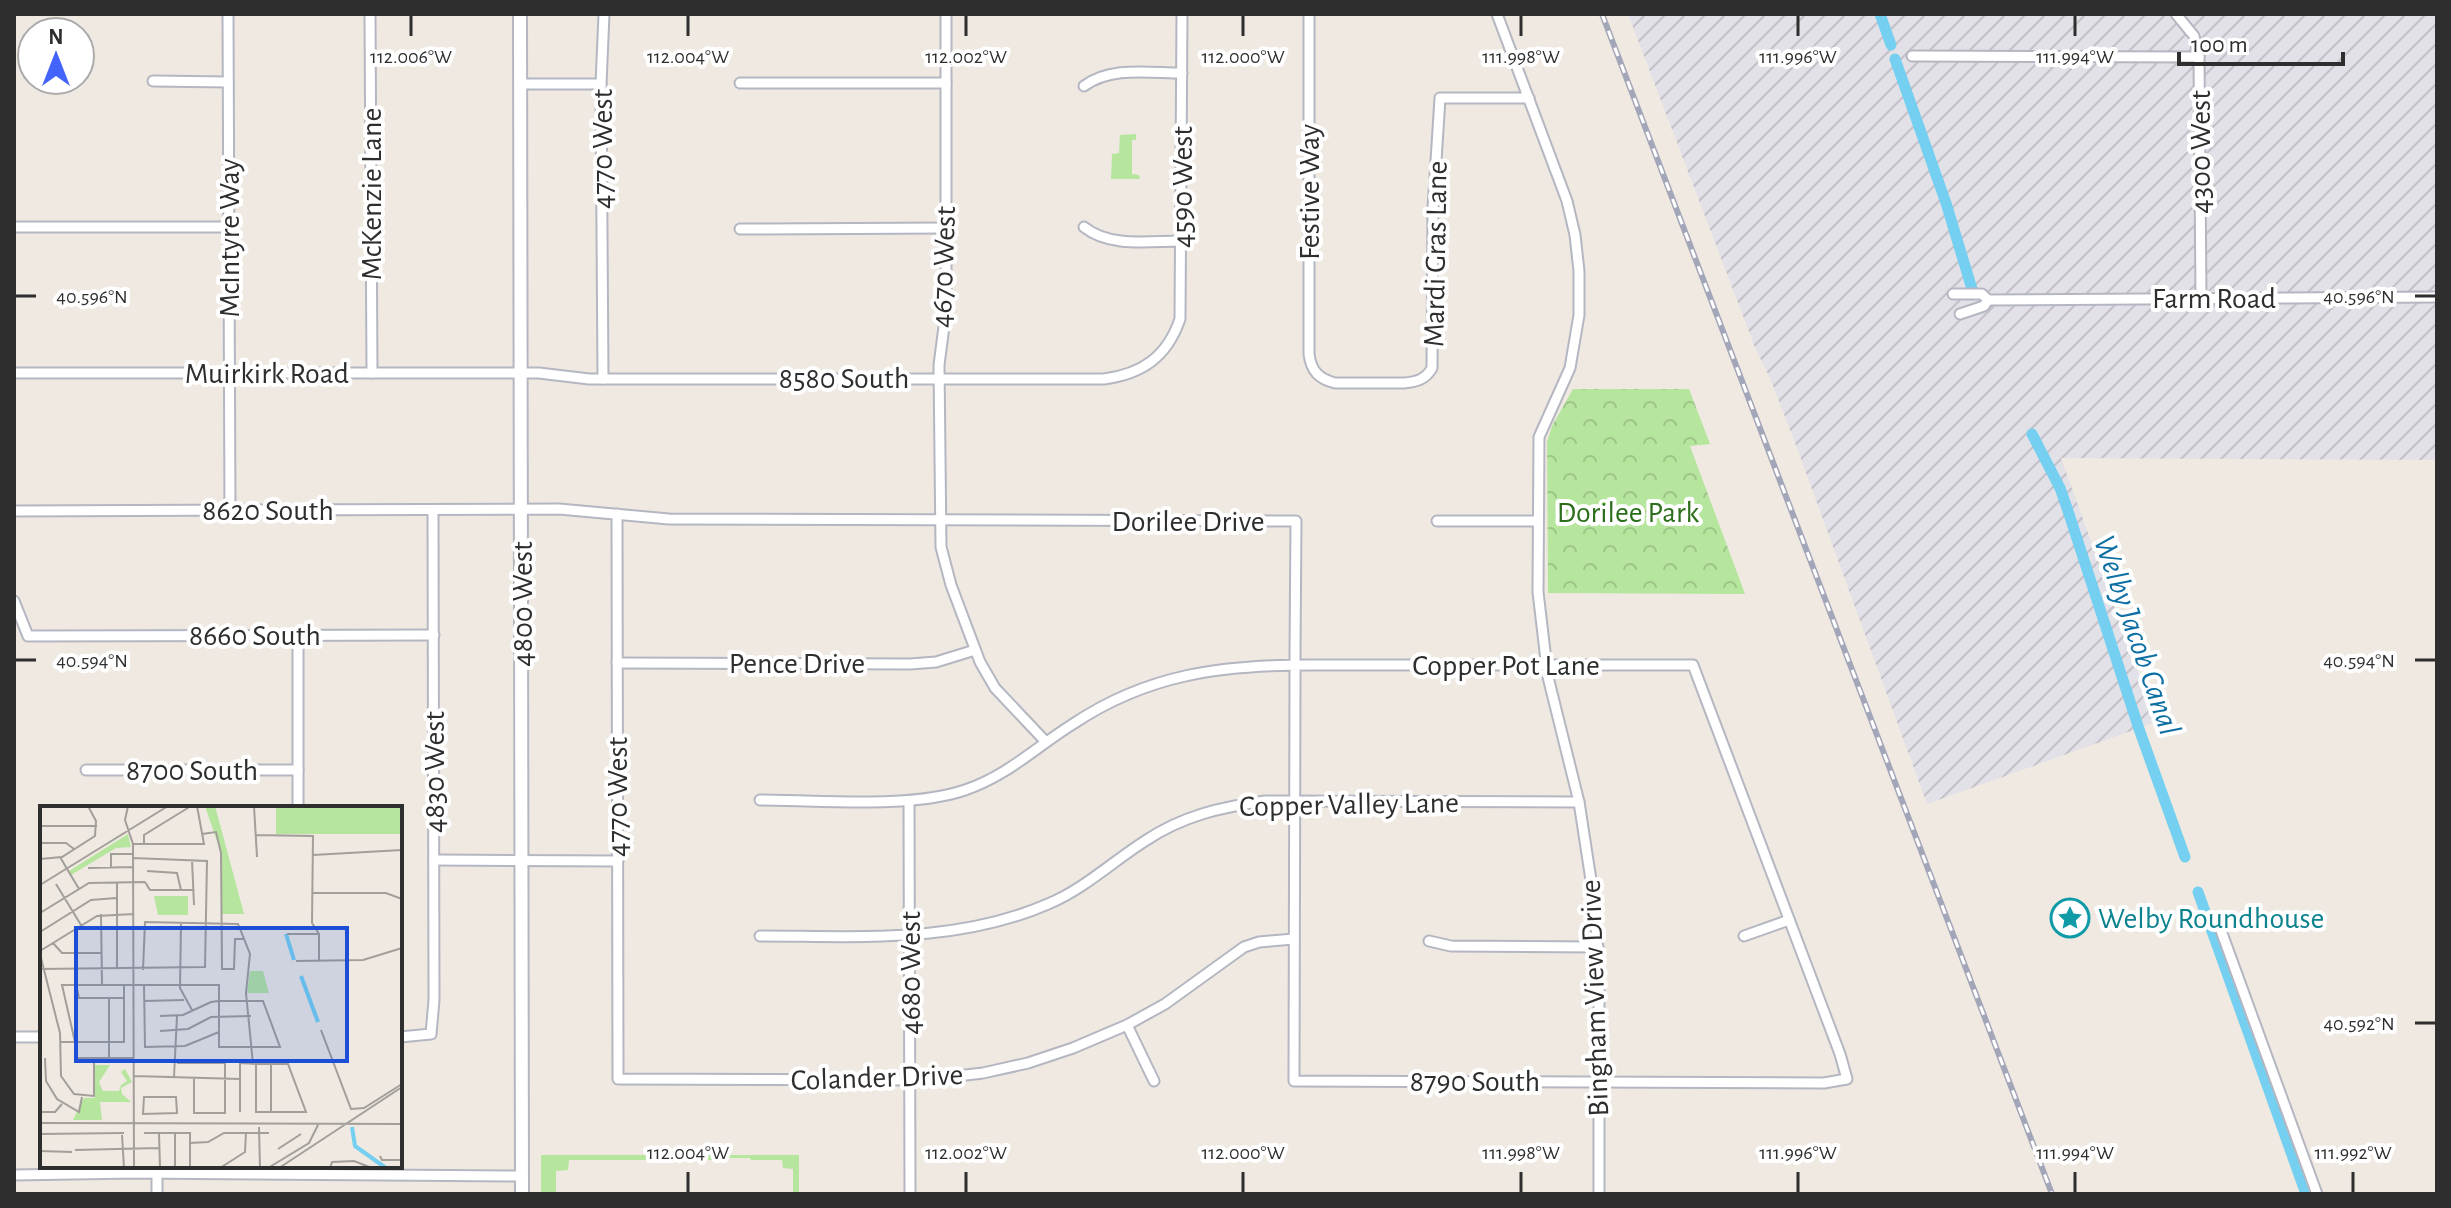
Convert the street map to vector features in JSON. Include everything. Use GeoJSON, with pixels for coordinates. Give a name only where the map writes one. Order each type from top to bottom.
{"type":"FeatureCollection","features":[{"type":"Feature","properties":{"kind":"street","name":"McIntyre Way"},"geometry":{"type":"LineString","coordinates":[[228,14],[230,511]]}},
{"type":"Feature","properties":{"kind":"street","name":"McKenzie Lane"},"geometry":{"type":"LineString","coordinates":[[370,14],[372,373]]}},
{"type":"Feature","properties":{"kind":"street","name":"4800 West"},"geometry":{"type":"LineString","coordinates":[[520,14],[522,1194]]}},
{"type":"Feature","properties":{"kind":"street","name":"4770 West"},"geometry":{"type":"LineString","coordinates":[[603,379],[601,84],[604,14]]}},
{"type":"Feature","properties":{"kind":"street","name":"4670 West"},"geometry":{"type":"LineString","coordinates":[[946,14],[946,311],[939,378],[941,547],[946,572],[975,650],[995,688],[1046,742]]}},
{"type":"Feature","properties":{"kind":"street","name":"4590 West"},"geometry":{"type":"LineString","coordinates":[[1162,355],[1174,337],[1180,319],[1182,14]]}},
{"type":"Feature","properties":{"kind":"street","name":"Festive Way"},"geometry":{"type":"LineString","coordinates":[[1309,14],[1309,354],[1312,369]]}},
{"type":"Feature","properties":{"kind":"street","name":"Bingham View Drive"},"geometry":{"type":"LineString","coordinates":[[1497,14],[1567,201],[1579,271],[1579,315],[1570,368],[1539,437],[1538,592],[1546,665],[1590,862],[1598,947],[1599,1194]]}},
{"type":"Feature","properties":{"kind":"street","name":"4300 West"},"geometry":{"type":"LineString","coordinates":[[2176,14],[2194,36],[2199,57],[2201,298]]}},
{"type":"Feature","properties":{"kind":"street"},"geometry":{"type":"LineString","coordinates":[[1912,56],[2199,57]]}},
{"type":"Feature","properties":{"kind":"street"},"geometry":{"type":"LineString","coordinates":[[1084,86],[1095,77],[1109,73],[1182,73]]}},
{"type":"Feature","properties":{"kind":"street"},"geometry":{"type":"LineString","coordinates":[[153,81],[228,82]]}},
{"type":"Feature","properties":{"kind":"street"},"geometry":{"type":"LineString","coordinates":[[740,83],[946,83]]}},
{"type":"Feature","properties":{"kind":"street"},"geometry":{"type":"LineString","coordinates":[[520,84],[601,84]]}},
{"type":"Feature","properties":{"kind":"street","name":"Mardi Gras Lane"},"geometry":{"type":"LineString","coordinates":[[1312,369],[1325,381],[1335,383],[1414,383],[1428,376],[1432,368],[1433,208],[1440,98],[1529,98]]}},
{"type":"Feature","properties":{"kind":"street"},"geometry":{"type":"LineString","coordinates":[[14,227],[229,227]]}},
{"type":"Feature","properties":{"kind":"street"},"geometry":{"type":"LineString","coordinates":[[1084,227],[1095,236],[1108,240],[1181,241]]}},
{"type":"Feature","properties":{"kind":"street"},"geometry":{"type":"LineString","coordinates":[[740,229],[946,228]]}},
{"type":"Feature","properties":{"kind":"street","name":"Farm Road"},"geometry":{"type":"LineString","coordinates":[[1953,294],[1982,294],[1989,300],[2437,297]]}},
{"type":"Feature","properties":{"kind":"street"},"geometry":{"type":"LineString","coordinates":[[1960,314],[1984,306],[1989,300]]}},
{"type":"Feature","properties":{"kind":"street","name":"8580 South"},"geometry":{"type":"LineString","coordinates":[[521,373],[603,379],[1104,379],[1139,371],[1162,355]]}},
{"type":"Feature","properties":{"kind":"street","name":"Muirkirk Road"},"geometry":{"type":"LineString","coordinates":[[14,373],[521,373]]}},
{"type":"Feature","properties":{"kind":"street","name":"Dorilee Drive"},"geometry":{"type":"LineString","coordinates":[[521,510],[559,509],[669,519],[1296,521],[1294,1081]]}},
{"type":"Feature","properties":{"kind":"street","name":"4830 West"},"geometry":{"type":"LineString","coordinates":[[402,1037],[431,1034],[434,1000],[433,510]]}},
{"type":"Feature","properties":{"kind":"street","name":"8620 South"},"geometry":{"type":"LineString","coordinates":[[14,511],[521,510]]}},
{"type":"Feature","properties":{"kind":"street","name":"4770 West"},"geometry":{"type":"LineString","coordinates":[[617,514],[618,1079]]}},
{"type":"Feature","properties":{"kind":"street"},"geometry":{"type":"LineString","coordinates":[[1437,521],[1537,521]]}},
{"type":"Feature","properties":{"kind":"street","name":"8660 South"},"geometry":{"type":"LineString","coordinates":[[14,601],[28,636],[434,635]]}},
{"type":"Feature","properties":{"kind":"street"},"geometry":{"type":"LineString","coordinates":[[298,635],[298,806]]}},
{"type":"Feature","properties":{"kind":"street","name":"Pence Drive"},"geometry":{"type":"LineString","coordinates":[[617,663],[910,664],[936,662],[975,650]]}},
{"type":"Feature","properties":{"kind":"street","name":"Copper Pot Lane"},"geometry":{"type":"LineString","coordinates":[[760,800],[909,801],[939,797],[982,784],[1014,767],[1046,742],[1110,702],[1163,681],[1224,668],[1295,665],[1693,665],[1847,1079]]}},
{"type":"Feature","properties":{"kind":"street","name":"8700 South"},"geometry":{"type":"LineString","coordinates":[[86,770],[298,770]]}},
{"type":"Feature","properties":{"kind":"street","name":"4680 West"},"geometry":{"type":"LineString","coordinates":[[909,801],[910,1194]]}},
{"type":"Feature","properties":{"kind":"street","name":"Copper Valley Lane"},"geometry":{"type":"LineString","coordinates":[[760,936],[911,936],[967,930],[1009,920],[1051,903],[1090,882],[1145,840],[1181,820],[1221,807],[1265,801],[1579,802]]}},
{"type":"Feature","properties":{"kind":"street"},"geometry":{"type":"LineString","coordinates":[[434,860],[618,861]]}},
{"type":"Feature","properties":{"kind":"street"},"geometry":{"type":"LineString","coordinates":[[1744,936],[1789,920]]}},
{"type":"Feature","properties":{"kind":"street"},"geometry":{"type":"LineString","coordinates":[[2219,925],[2317,1194]]}},
{"type":"Feature","properties":{"kind":"street","name":"Colander Drive"},"geometry":{"type":"LineString","coordinates":[[618,1079],[910,1080],[960,1076],[1028,1063],[1127,1025],[1165,1004],[1244,947],[1259,942],[1294,939]]}},
{"type":"Feature","properties":{"kind":"street"},"geometry":{"type":"LineString","coordinates":[[1429,941],[1451,946],[1598,947]]}},
{"type":"Feature","properties":{"kind":"street"},"geometry":{"type":"LineString","coordinates":[[1127,1025],[1154,1081]]}},
{"type":"Feature","properties":{"kind":"street"},"geometry":{"type":"LineString","coordinates":[[14,1037],[40,1037]]}},
{"type":"Feature","properties":{"kind":"street","name":"8790 South"},"geometry":{"type":"LineString","coordinates":[[1294,1081],[1824,1083],[1847,1079]]}},
{"type":"Feature","properties":{"kind":"street"},"geometry":{"type":"LineString","coordinates":[[14,1175],[299,1170],[522,1176]]}},
{"type":"Feature","properties":{"kind":"street"},"geometry":{"type":"LineString","coordinates":[[157,1174],[157,1194]]}},
{"type":"Feature","properties":{"kind":"shaded area"},"geometry":{"type":"Polygon","coordinates":[[[1628,14],[2437,14],[2437,460],[2061,458],[2156,722],[1927,804],[1797,448],[1756,350],[1628,14]]]}},
{"type":"Feature","properties":{"kind":"green space"},"geometry":{"type":"Polygon","coordinates":[[[1136,134],[1136,140],[1132,140],[1132,174],[1139,175],[1140,179],[1111,179],[1112,154],[1119,153],[1120,135],[1136,134]]]}},
{"type":"Feature","properties":{"kind":"green space","name":"Dorilee Park"},"geometry":{"type":"Polygon","coordinates":[[[1573,389],[1689,389],[1710,444],[1690,446],[1745,594],[1548,593],[1547,442],[1552,426],[1573,389]]]}},
{"type":"Feature","properties":{"kind":"green space"},"geometry":{"type":"Polygon","coordinates":[[[541,1155],[799,1155],[799,1194],[793,1194],[793,1169],[783,1168],[782,1160],[728,1158],[569,1160],[568,1170],[556,1171],[556,1194],[541,1194],[541,1155]]]}},
{"type":"Feature","properties":{"kind":"waterway","name":"Welby Jacob Canal"},"geometry":{"type":"LineString","coordinates":[[1880,14],[1891,45]]}},
{"type":"Feature","properties":{"kind":"waterway","name":"Welby Jacob Canal"},"geometry":{"type":"LineString","coordinates":[[1895,59],[1946,203],[1972,289]]}},
{"type":"Feature","properties":{"kind":"waterway","name":"Welby Jacob Canal"},"geometry":{"type":"LineString","coordinates":[[2032,434],[2060,488],[2139,729],[2185,857]]}},
{"type":"Feature","properties":{"kind":"waterway","name":"Welby Jacob Canal"},"geometry":{"type":"LineString","coordinates":[[2198,892],[2306,1194]]}},
{"type":"Feature","properties":{"kind":"railway"},"geometry":{"type":"LineString","coordinates":[[1602,14],[2052,1194]]}},
{"type":"Feature","properties":{"kind":"place","name":"Welby Roundhouse"},"geometry":{"type":"Point","coordinates":[2070,918]}}]}
